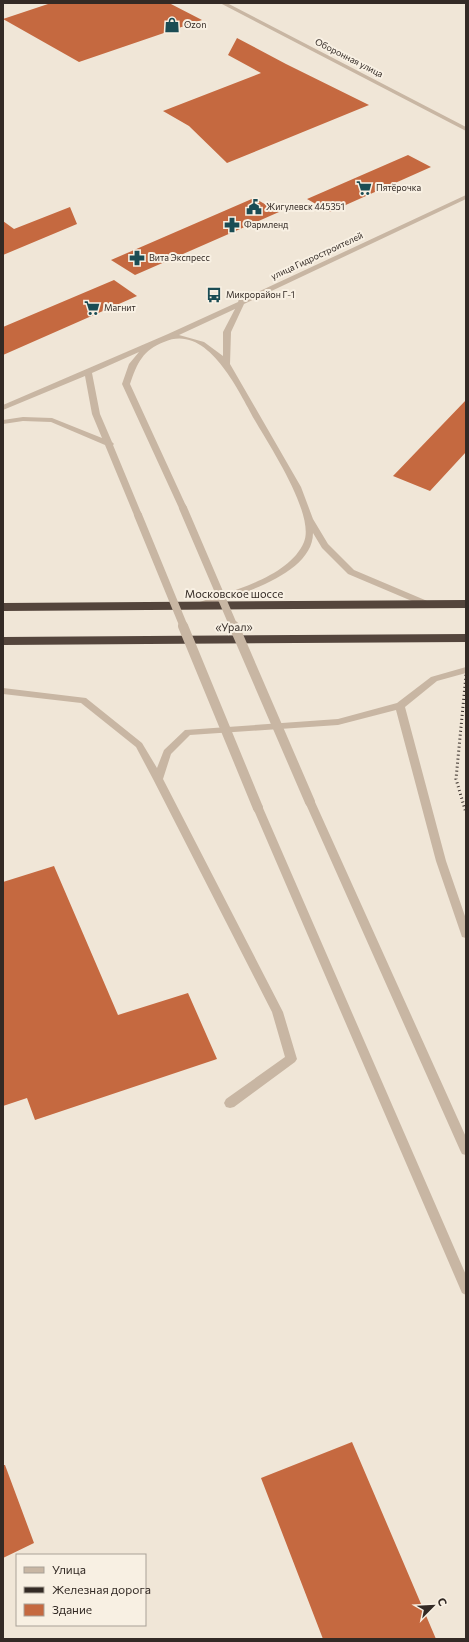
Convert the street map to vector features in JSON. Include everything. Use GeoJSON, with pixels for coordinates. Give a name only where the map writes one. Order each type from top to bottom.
{"type":"FeatureCollection","features":[{"type":"Feature","properties":{"kind":"highway","name":"Московское шоссе"},"geometry":{"type":"LineString","coordinates":[[3,607],[466,604]]}},
{"type":"Feature","properties":{"kind":"highway","name":"«Урал»"},"geometry":{"type":"LineString","coordinates":[[3,641],[466,638]]}},
{"type":"Feature","properties":{"kind":"street","name":"Оборонная улица"},"geometry":{"type":"LineString","coordinates":[[223,3],[466,129]]}},
{"type":"Feature","properties":{"kind":"street","name":"улица Гидростроителей"},"geometry":{"type":"LineString","coordinates":[[3,408],[171,336],[242,301],[466,197]]}},
{"type":"Feature","properties":{"kind":"street"},"geometry":{"type":"LineString","coordinates":[[226,364],[227,332],[242,301]]}},
{"type":"Feature","properties":{"kind":"street"},"geometry":{"type":"LineString","coordinates":[[171,336],[192,338],[210,347],[226,364],[297,487],[308,519],[325,546],[351,572],[429,605]]}},
{"type":"Feature","properties":{"kind":"street"},"geometry":{"type":"LineString","coordinates":[[154,342],[133,364],[126,384],[183,508],[310,802],[466,1150]]}},
{"type":"Feature","properties":{"kind":"street"},"geometry":{"type":"LineString","coordinates":[[88,371],[96,414],[110,444],[258,808],[466,1289]]}},
{"type":"Feature","properties":{"kind":"street"},"geometry":{"type":"LineString","coordinates":[[3,422],[23,419],[52,420],[110,444]]}},
{"type":"Feature","properties":{"kind":"street"},"geometry":{"type":"LineString","coordinates":[[195,606],[266,581],[297,561],[309,541],[308,519]]}},
{"type":"Feature","properties":{"kind":"street"},"geometry":{"type":"LineString","coordinates":[[158,779],[167,752],[188,732],[338,722],[400,706],[434,679],[466,670]]}},
{"type":"Feature","properties":{"kind":"street"},"geometry":{"type":"LineString","coordinates":[[3,691],[83,700],[139,745],[158,779],[277,1012],[291,1059],[230,1103]]}},
{"type":"Feature","properties":{"kind":"street"},"geometry":{"type":"LineString","coordinates":[[400,706],[441,861],[466,934]]}},
{"type":"Feature","properties":{"kind":"building"},"geometry":{"type":"Polygon","coordinates":[[[51,3],[169,3],[202,20],[79,62],[3,19],[51,3]]]}},
{"type":"Feature","properties":{"kind":"building"},"geometry":{"type":"Polygon","coordinates":[[[237,38],[369,105],[227,163],[189,126],[163,111],[261,73],[228,55],[237,38]]]}},
{"type":"Feature","properties":{"kind":"building"},"geometry":{"type":"Polygon","coordinates":[[[408,155],[431,167],[330,212],[307,199],[408,155]]]}},
{"type":"Feature","properties":{"kind":"building"},"geometry":{"type":"Polygon","coordinates":[[[254,198],[279,212],[135,275],[111,260],[254,198]]]}},
{"type":"Feature","properties":{"kind":"building"},"geometry":{"type":"Polygon","coordinates":[[[70,207],[77,224],[3,255],[3,221],[14,229],[70,207]]]}},
{"type":"Feature","properties":{"kind":"building"},"geometry":{"type":"Polygon","coordinates":[[[114,280],[137,296],[3,355],[3,327],[114,280]]]}},
{"type":"Feature","properties":{"kind":"building"},"geometry":{"type":"Polygon","coordinates":[[[466,400],[466,452],[430,491],[393,476],[466,400]]]}},
{"type":"Feature","properties":{"kind":"building"},"geometry":{"type":"Polygon","coordinates":[[[54,866],[118,1015],[188,993],[217,1059],[35,1120],[27,1098],[3,1106],[3,882],[54,866]]]}},
{"type":"Feature","properties":{"kind":"building"},"geometry":{"type":"Polygon","coordinates":[[[352,1442],[436,1639],[323,1639],[261,1478],[352,1442]]]}},
{"type":"Feature","properties":{"kind":"building"},"geometry":{"type":"Polygon","coordinates":[[[3,1465],[5,1465],[34,1543],[3,1558],[3,1465]]]}},
{"type":"Feature","properties":{"kind":"railway"},"geometry":{"type":"LineString","coordinates":[[466,675],[456,779],[466,813]]}},
{"type":"Feature","properties":{"kind":"place","name":"Ozon"},"geometry":{"type":"Point","coordinates":[172,25]}},
{"type":"Feature","properties":{"kind":"place","name":"Пятёрочка"},"geometry":{"type":"Point","coordinates":[364,188]}},
{"type":"Feature","properties":{"kind":"place","name":"Жигулевск 445351"},"geometry":{"type":"Point","coordinates":[254,207]}},
{"type":"Feature","properties":{"kind":"place","name":"Фармленд"},"geometry":{"type":"Point","coordinates":[232,225]}},
{"type":"Feature","properties":{"kind":"place","name":"Вита Экспресс"},"geometry":{"type":"Point","coordinates":[137,258]}},
{"type":"Feature","properties":{"kind":"place","name":"Микрорайон Г-1"},"geometry":{"type":"Point","coordinates":[214,295]}},
{"type":"Feature","properties":{"kind":"place","name":"Магнит"},"geometry":{"type":"Point","coordinates":[92,308]}}]}
